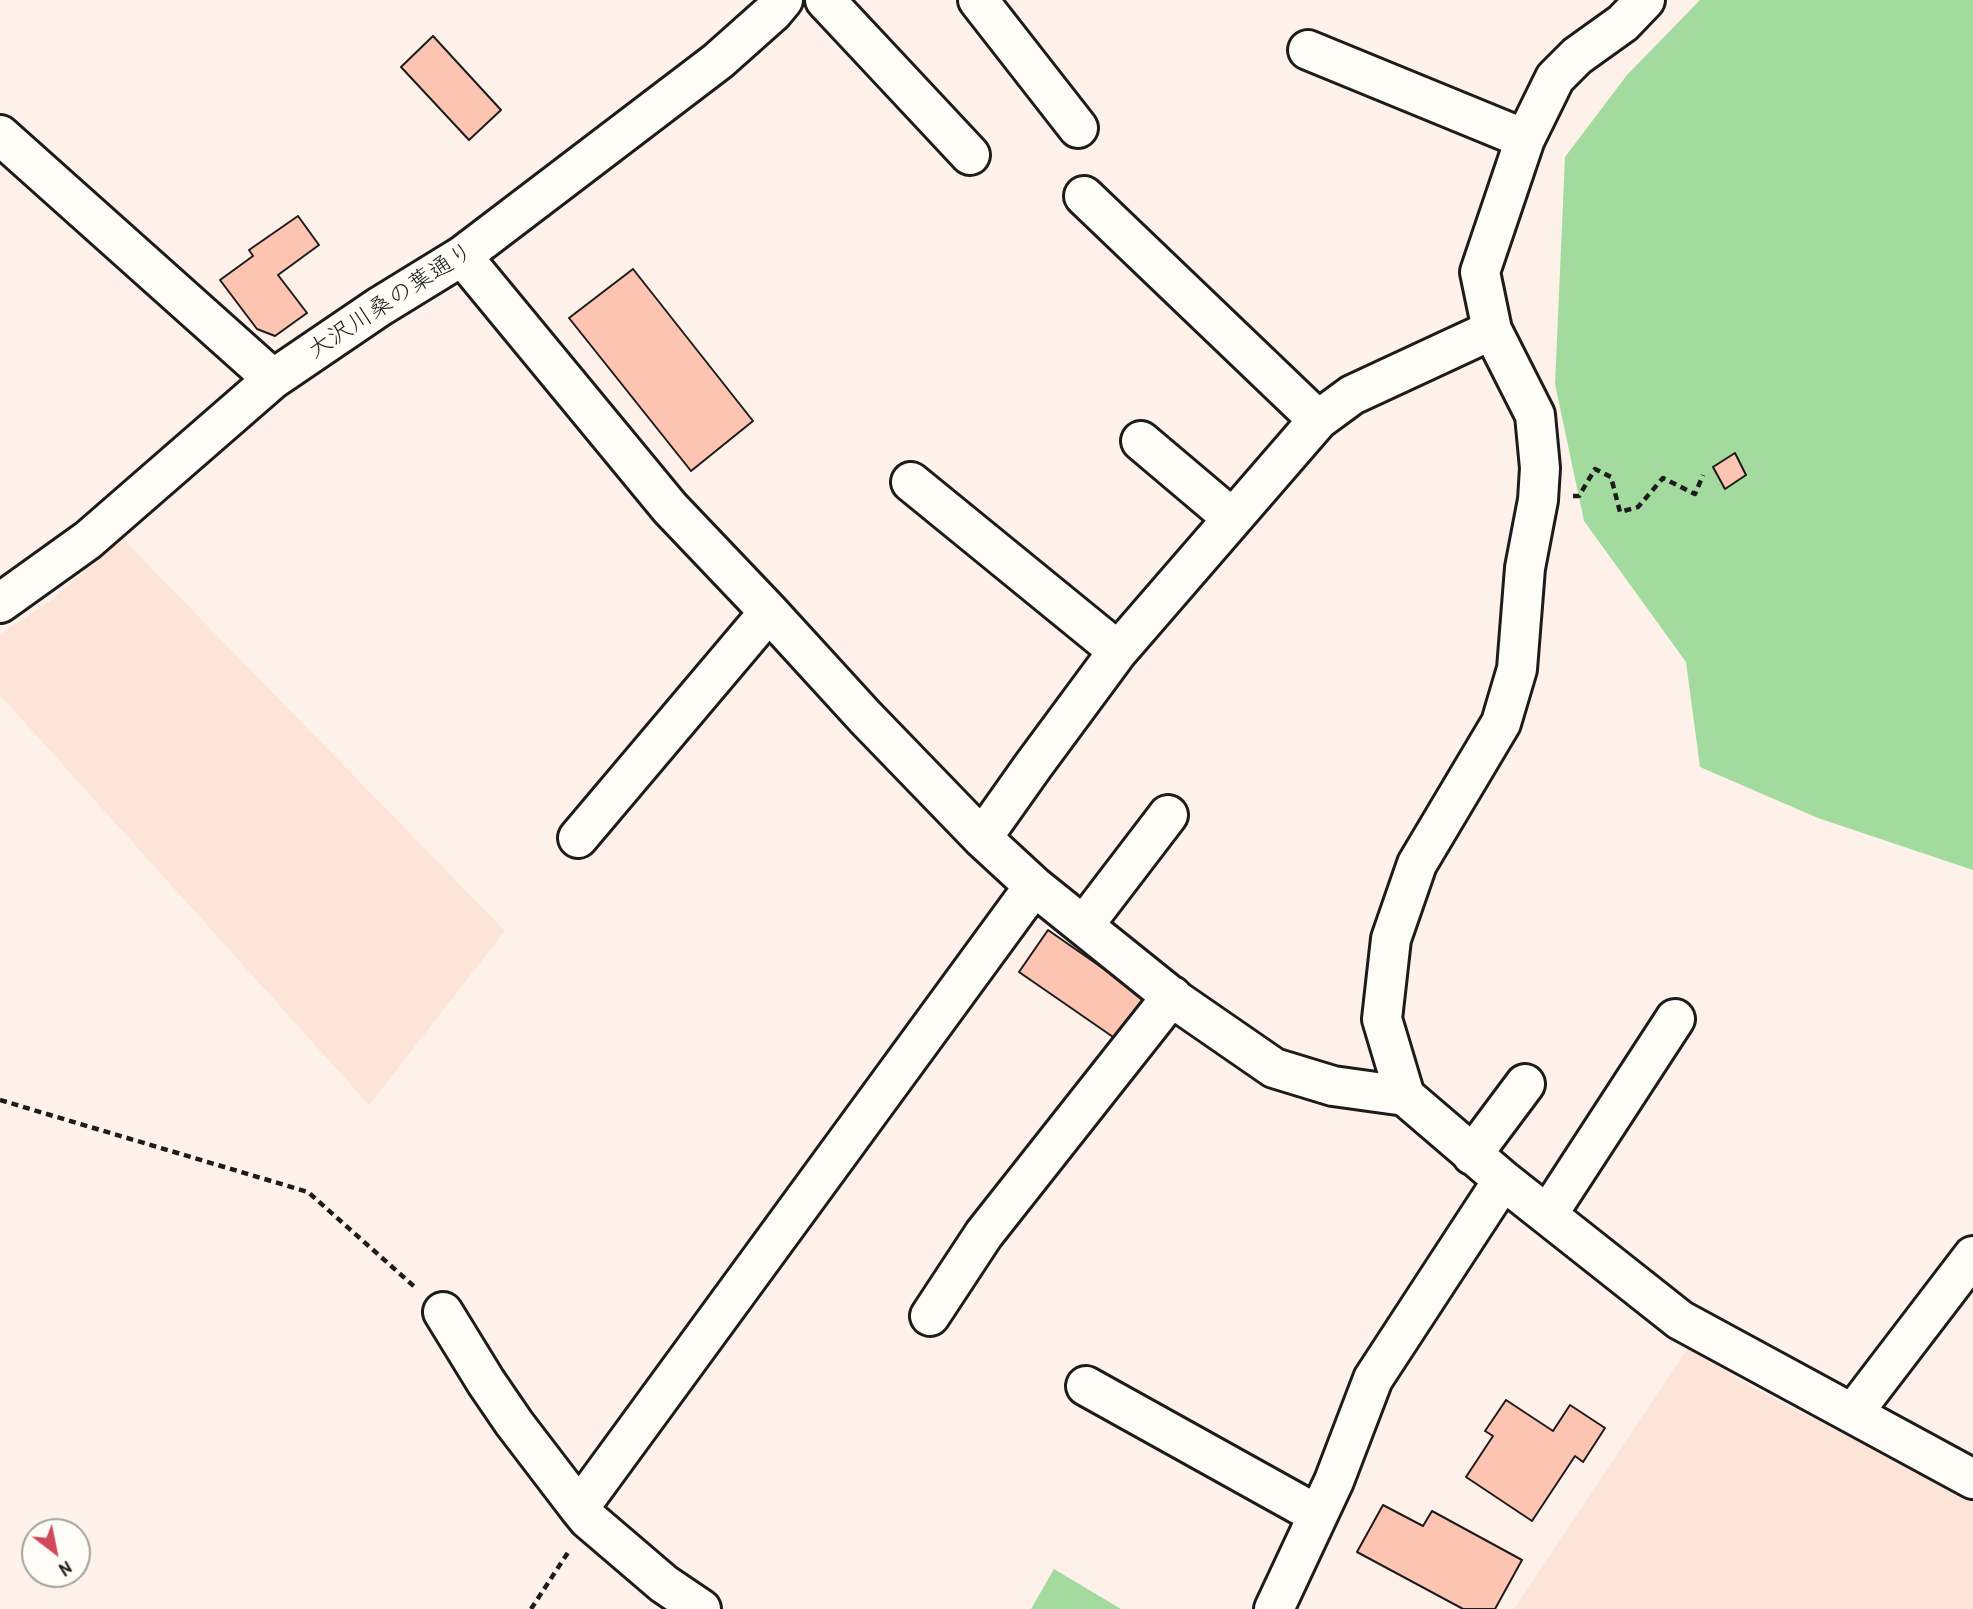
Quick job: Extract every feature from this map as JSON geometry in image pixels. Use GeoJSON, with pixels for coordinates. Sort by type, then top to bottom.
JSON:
{"type":"FeatureCollection","features":[{"type":"Feature","properties":{"kind":"street","name":"大沢川桑の葉通り"},"geometry":{"type":"LineString","coordinates":[[0,603],[88,540],[273,379],[379,307],[463,256],[718,61],[783,0]]}},
{"type":"Feature","properties":{"kind":"street"},"geometry":{"type":"LineString","coordinates":[[825,0],[970,155]]}},
{"type":"Feature","properties":{"kind":"street"},"geometry":{"type":"LineString","coordinates":[[978,0],[1078,128]]}},
{"type":"Feature","properties":{"kind":"street"},"geometry":{"type":"LineString","coordinates":[[1645,0],[1623,23],[1577,56],[1555,78],[1525,139],[1480,272],[1492,330],[1535,415],[1540,468],[1538,500],[1525,568],[1517,669],[1501,723],[1417,864],[1391,939],[1382,1019],[1405,1096],[1472,1155],[1680,1320],[1973,1479]]}},
{"type":"Feature","properties":{"kind":"street"},"geometry":{"type":"LineString","coordinates":[[1308,50],[1525,139]]}},
{"type":"Feature","properties":{"kind":"street"},"geometry":{"type":"LineString","coordinates":[[0,135],[273,379]]}},
{"type":"Feature","properties":{"kind":"street"},"geometry":{"type":"LineString","coordinates":[[1084,196],[1318,419]]}},
{"type":"Feature","properties":{"kind":"street"},"geometry":{"type":"LineString","coordinates":[[463,256],[670,508],[865,717],[982,838],[1034,886],[1172,996],[1274,1069],[1333,1086],[1405,1096]]}},
{"type":"Feature","properties":{"kind":"street"},"geometry":{"type":"LineString","coordinates":[[982,838],[1118,651],[1318,419],[1352,395],[1492,330]]}},
{"type":"Feature","properties":{"kind":"street"},"geometry":{"type":"LineString","coordinates":[[1141,441],[1232,518]]}},
{"type":"Feature","properties":{"kind":"street"},"geometry":{"type":"LineString","coordinates":[[911,482],[1118,651]]}},
{"type":"Feature","properties":{"kind":"street"},"geometry":{"type":"LineString","coordinates":[[579,838],[769,612]]}},
{"type":"Feature","properties":{"kind":"street"},"geometry":{"type":"LineString","coordinates":[[1084,925],[1168,815]]}},
{"type":"Feature","properties":{"kind":"street"},"geometry":{"type":"LineString","coordinates":[[584,1513],[1034,886]]}},
{"type":"Feature","properties":{"kind":"street"},"geometry":{"type":"LineString","coordinates":[[930,1316],[984,1234],[1172,996]]}},
{"type":"Feature","properties":{"kind":"street"},"geometry":{"type":"LineString","coordinates":[[1548,1214],[1675,1018]]}},
{"type":"Feature","properties":{"kind":"street"},"geometry":{"type":"LineString","coordinates":[[1472,1155],[1525,1084]]}},
{"type":"Feature","properties":{"kind":"street"},"geometry":{"type":"LineString","coordinates":[[1274,1609],[1334,1481],[1373,1379],[1503,1180]]}},
{"type":"Feature","properties":{"kind":"street"},"geometry":{"type":"LineString","coordinates":[[1853,1413],[1973,1256]]}},
{"type":"Feature","properties":{"kind":"street"},"geometry":{"type":"LineString","coordinates":[[443,1312],[485,1382],[584,1513],[664,1584],[701,1609]]}},
{"type":"Feature","properties":{"kind":"street"},"geometry":{"type":"LineString","coordinates":[[1086,1386],[1318,1516]]}},
{"type":"Feature","properties":{"kind":"path"},"geometry":{"type":"LineString","coordinates":[[1538,500],[1578,496],[1595,469],[1611,477],[1620,512],[1639,507],[1662,478],[1695,495],[1703,475]]}},
{"type":"Feature","properties":{"kind":"path"},"geometry":{"type":"LineString","coordinates":[[0,1100],[308,1192],[443,1312]]}},
{"type":"Feature","properties":{"kind":"path"},"geometry":{"type":"LineString","coordinates":[[531,1609],[584,1513]]}},
{"type":"Feature","properties":{"kind":"shaded area"},"geometry":{"type":"Polygon","coordinates":[[[123,539],[505,931],[369,1105],[0,695],[0,634],[49,602],[123,539]]]}},
{"type":"Feature","properties":{"kind":"shaded area"},"geometry":{"type":"Polygon","coordinates":[[[1688,1348],[1759,1391],[1973,1500],[1973,1609],[1514,1609],[1688,1348]]]}},
{"type":"Feature","properties":{"kind":"green space"},"geometry":{"type":"Polygon","coordinates":[[[1700,0],[1973,0],[1973,870],[1818,818],[1700,767],[1686,662],[1584,521],[1555,384],[1565,157],[1627,75],[1700,0]]]}},
{"type":"Feature","properties":{"kind":"green space"},"geometry":{"type":"Polygon","coordinates":[[[1054,1569],[1121,1609],[1031,1609],[1054,1569]]]}},
{"type":"Feature","properties":{"kind":"building"},"geometry":{"type":"Polygon","coordinates":[[[433,36],[501,110],[469,140],[401,67],[433,36]]]}},
{"type":"Feature","properties":{"kind":"building"},"geometry":{"type":"Polygon","coordinates":[[[298,216],[319,245],[278,275],[307,313],[275,336],[257,329],[220,280],[253,256],[249,250],[298,216]]]}},
{"type":"Feature","properties":{"kind":"building"},"geometry":{"type":"Polygon","coordinates":[[[633,269],[753,421],[691,471],[569,318],[633,269]]]}},
{"type":"Feature","properties":{"kind":"building"},"geometry":{"type":"Polygon","coordinates":[[[1735,453],[1746,475],[1725,489],[1713,467],[1735,453]]]}},
{"type":"Feature","properties":{"kind":"building"},"geometry":{"type":"Polygon","coordinates":[[[1048,930],[1144,997],[1116,1039],[1019,972],[1048,930]]]}},
{"type":"Feature","properties":{"kind":"building"},"geometry":{"type":"Polygon","coordinates":[[[1506,1400],[1553,1431],[1570,1405],[1605,1428],[1583,1462],[1575,1456],[1532,1521],[1466,1477],[1493,1436],[1485,1431],[1506,1400]]]}},
{"type":"Feature","properties":{"kind":"building"},"geometry":{"type":"Polygon","coordinates":[[[1383,1505],[1423,1526],[1432,1511],[1522,1560],[1495,1609],[1463,1609],[1357,1552],[1383,1505]]]}}]}
